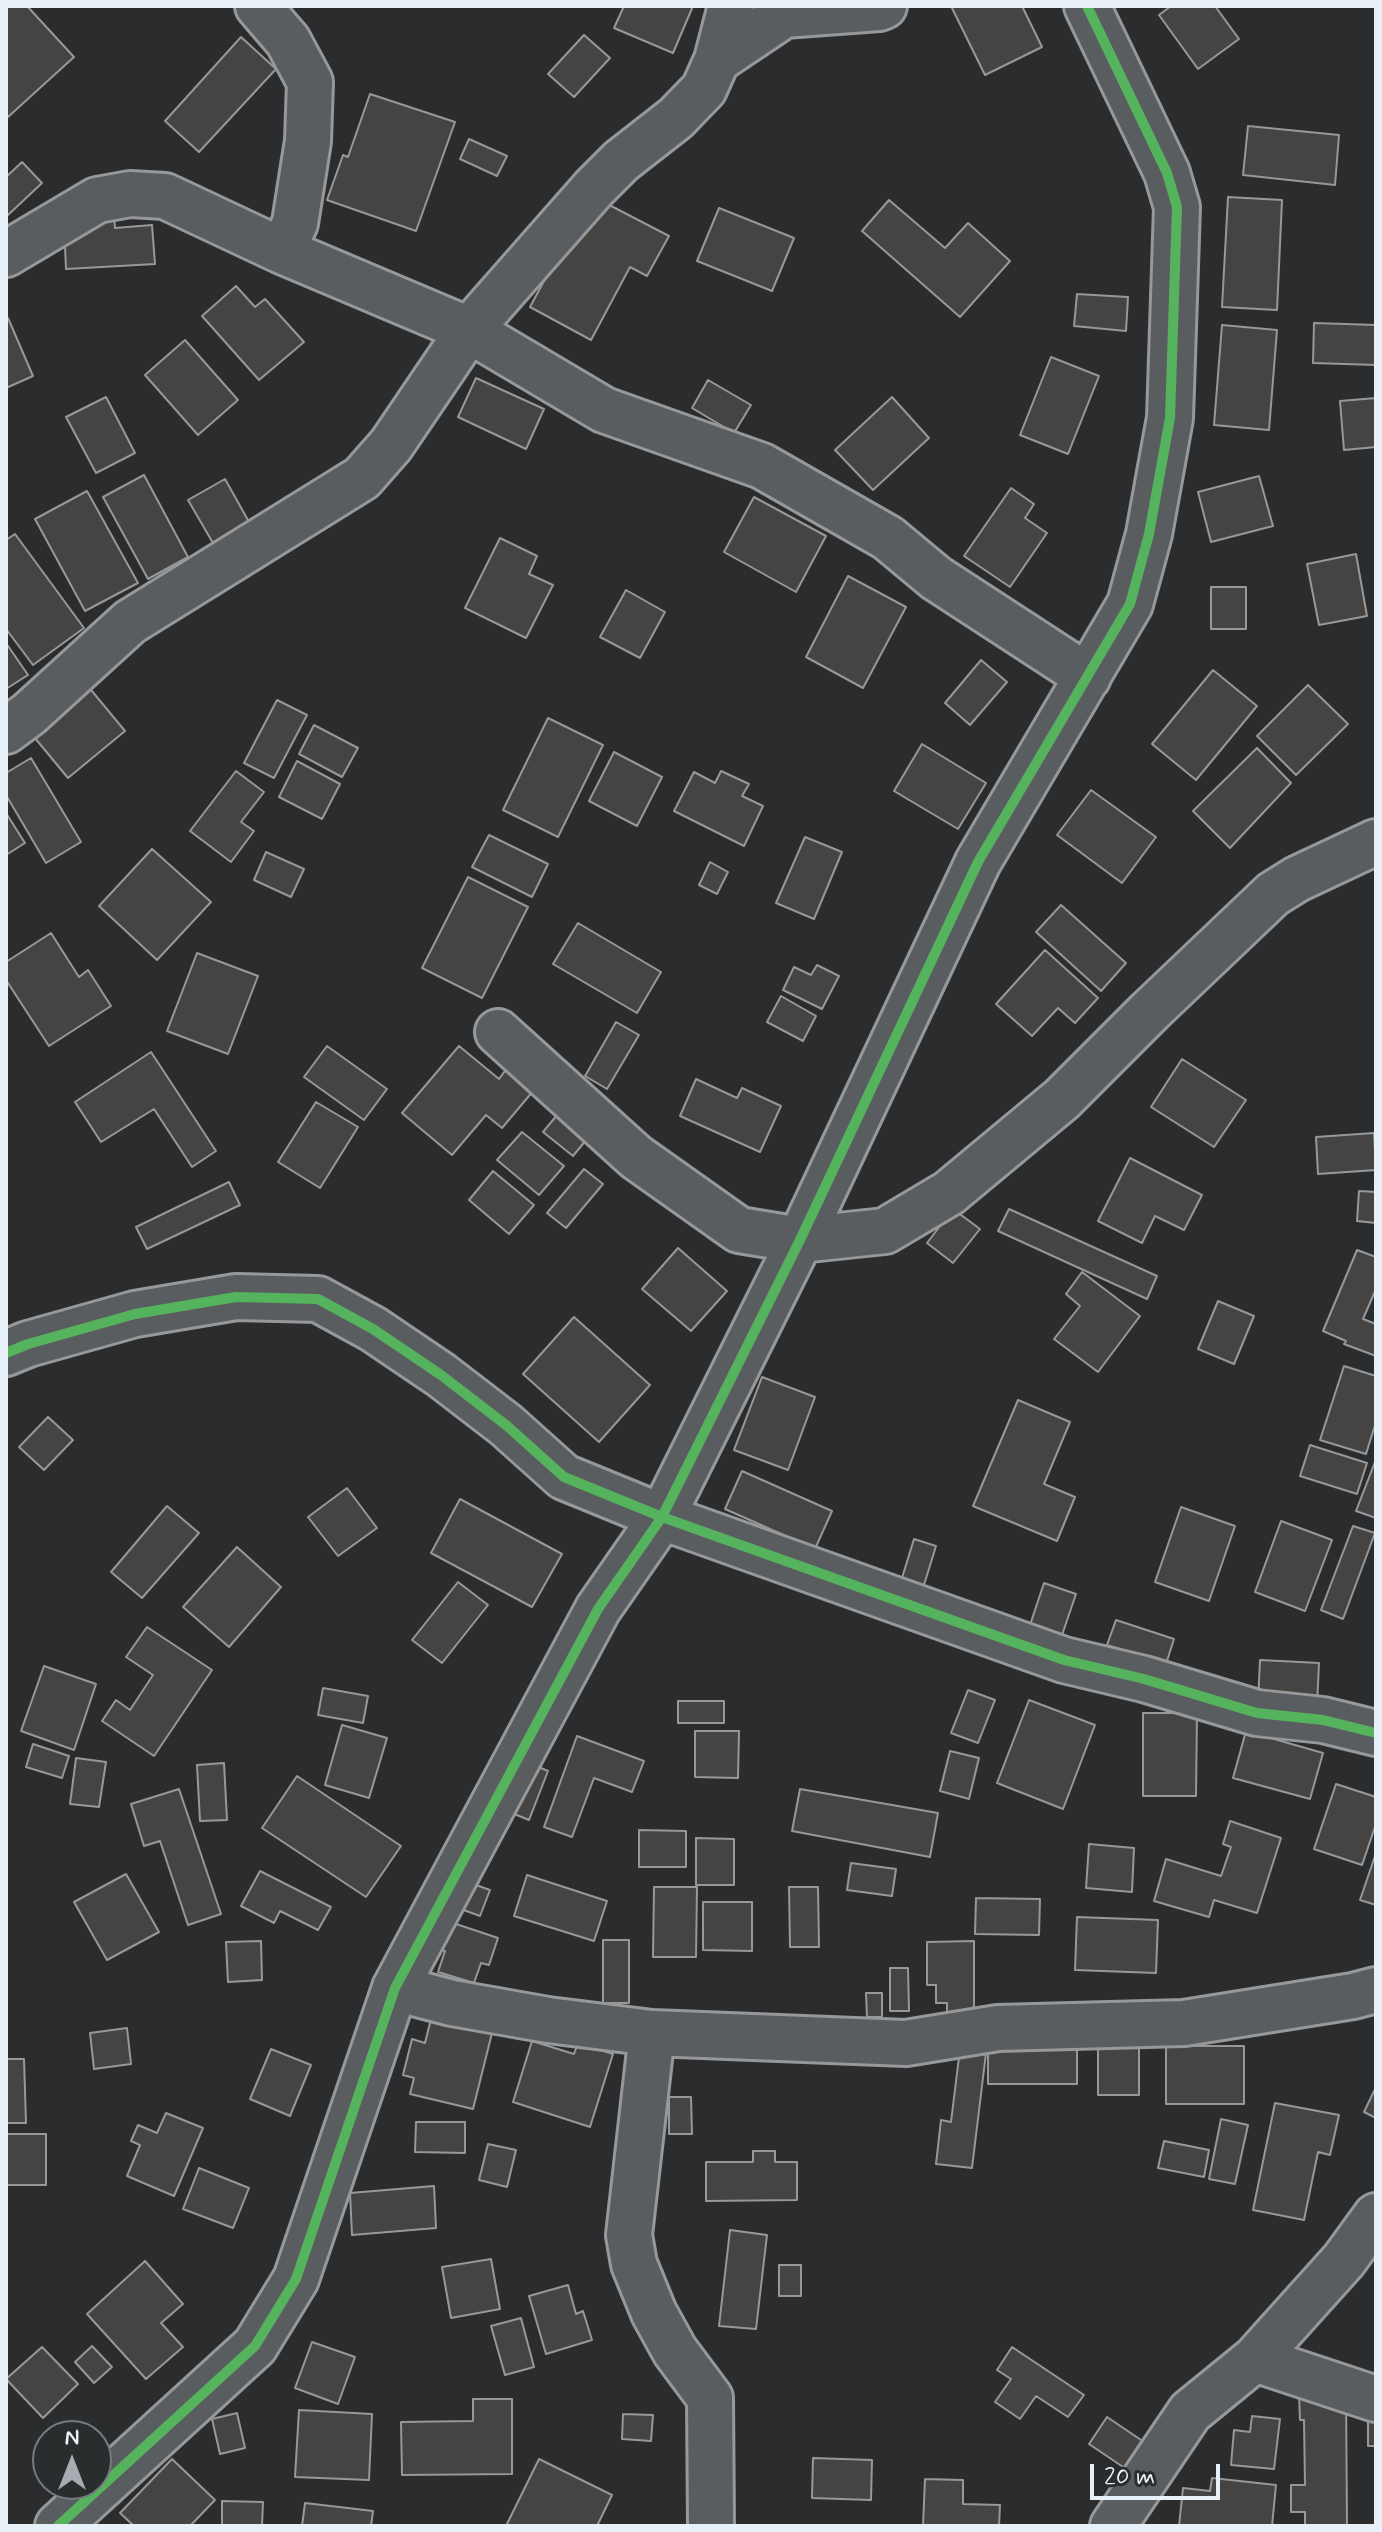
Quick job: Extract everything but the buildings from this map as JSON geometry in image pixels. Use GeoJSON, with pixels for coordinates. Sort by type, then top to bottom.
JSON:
{"type":"FeatureCollection","features":[{"type":"Feature","properties":{"kind":"street"},"geometry":{"type":"LineString","coordinates":[[258,6],[288,41],[310,82],[308,141],[295,223],[282,251]]}},
{"type":"Feature","properties":{"kind":"street"},"geometry":{"type":"LineString","coordinates":[[6,731],[29,714],[130,622],[362,478],[391,445],[469,330],[594,188],[621,161],[676,118],[704,89],[717,60],[731,6]]}},
{"type":"Feature","properties":{"kind":"street"},"geometry":{"type":"LineString","coordinates":[[717,60],[784,15],[884,6]]}},
{"type":"Feature","properties":{"kind":"street"},"geometry":{"type":"LineString","coordinates":[[58,2526],[255,2346],[296,2279],[395,1988],[598,1609],[662,1517],[800,1240],[978,862],[1130,604],[1149,534],[1170,418],[1177,207],[1167,173],[1087,6]]}},
{"type":"Feature","properties":{"kind":"street"},"geometry":{"type":"LineString","coordinates":[[6,254],[97,200],[130,194],[165,196],[282,251],[469,330],[604,410],[762,466],[888,538],[936,578],[1088,677]]}},
{"type":"Feature","properties":{"kind":"street"},"geometry":{"type":"LineString","coordinates":[[498,1032],[636,1157],[739,1230],[800,1240],[885,1231],[949,1193],[1062,1099],[1273,894],[1297,879],[1376,842]]}},
{"type":"Feature","properties":{"kind":"street"},"geometry":{"type":"LineString","coordinates":[[6,1353],[135,1314],[236,1297],[318,1299],[373,1329],[441,1375],[506,1425],[564,1477],[662,1517],[1064,1660],[1144,1679],[1257,1713],[1323,1720],[1376,1733]]}},
{"type":"Feature","properties":{"kind":"street"},"geometry":{"type":"LineString","coordinates":[[395,1988],[480,2008],[652,2033],[906,2043],[998,2028],[1184,2023],[1376,1990]]}},
{"type":"Feature","properties":{"kind":"street"},"geometry":{"type":"LineString","coordinates":[[652,2033],[629,2235],[634,2264],[654,2313],[675,2351],[710,2398],[711,2526]]}},
{"type":"Feature","properties":{"kind":"street"},"geometry":{"type":"LineString","coordinates":[[1113,2526],[1190,2412],[1255,2359],[1344,2260],[1376,2216]]}},
{"type":"Feature","properties":{"kind":"street"},"geometry":{"type":"LineString","coordinates":[[1255,2359],[1376,2399]]}},
{"type":"Feature","properties":{"kind":"cycle path"},"geometry":{"type":"LineString","coordinates":[[58,2526],[255,2346],[296,2279],[395,1988],[598,1609],[662,1517],[800,1240],[978,862],[1130,604],[1149,534],[1170,418],[1177,207],[1167,173],[1087,6]]}},
{"type":"Feature","properties":{"kind":"cycle path"},"geometry":{"type":"LineString","coordinates":[[6,1353],[135,1314],[236,1297],[318,1299],[373,1329],[441,1375],[506,1425],[564,1477],[662,1517],[1064,1660],[1144,1679],[1257,1713],[1323,1720],[1376,1733]]}}]}
